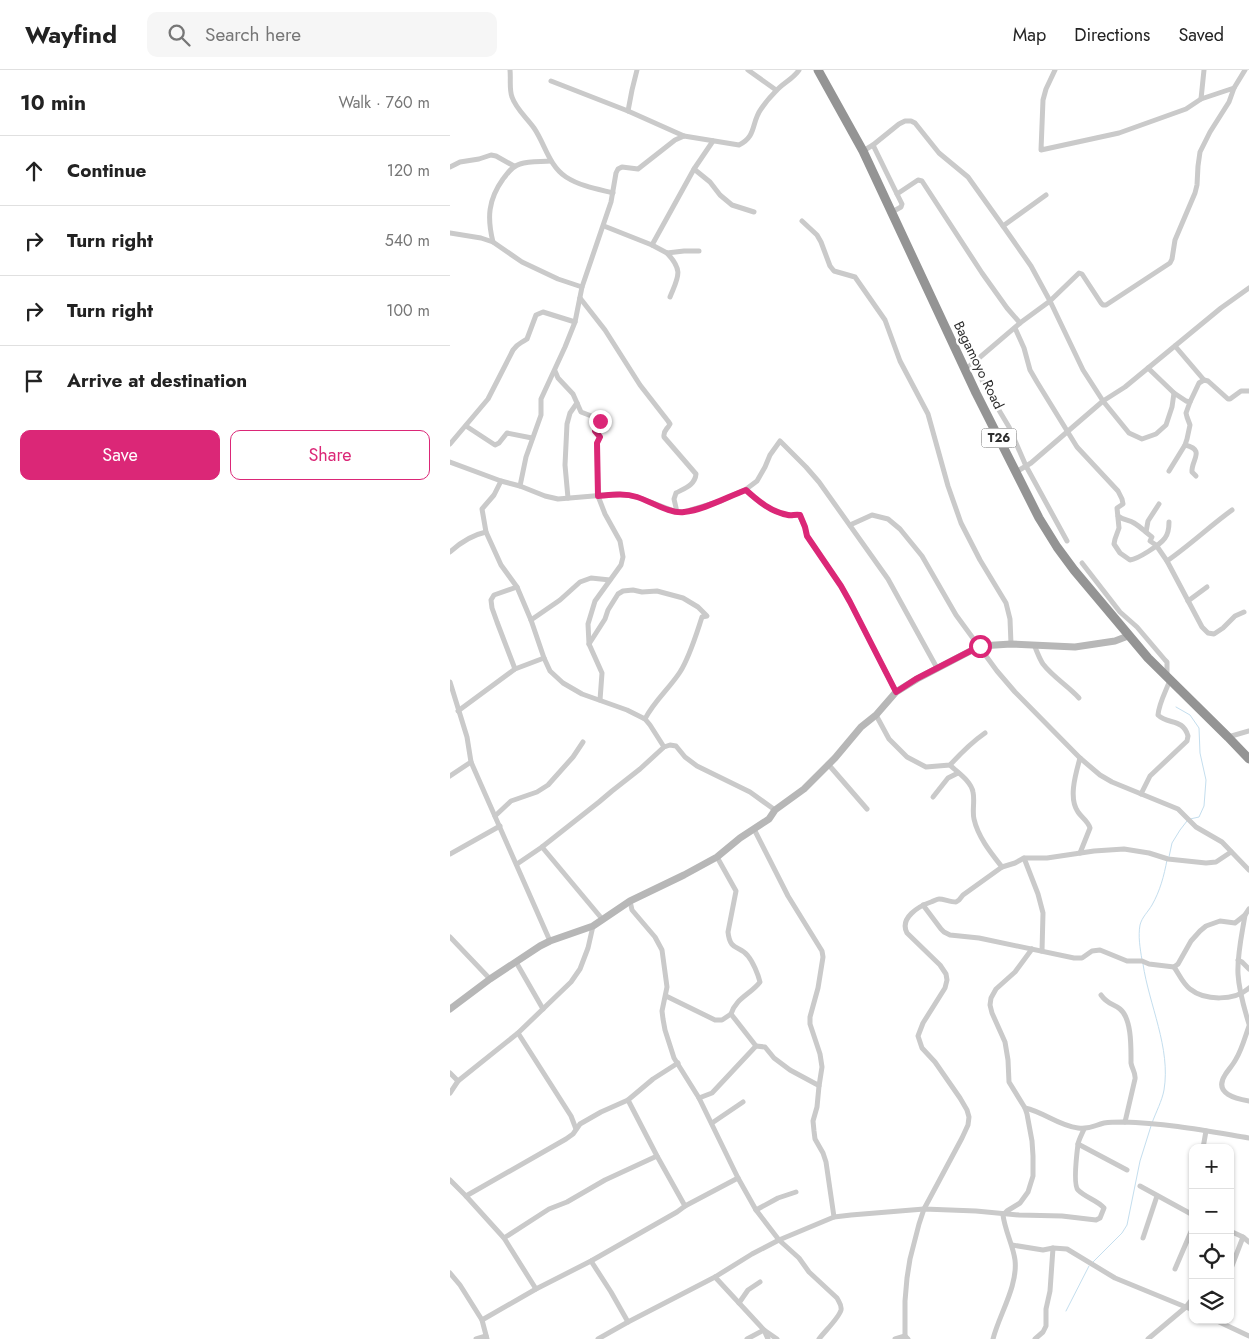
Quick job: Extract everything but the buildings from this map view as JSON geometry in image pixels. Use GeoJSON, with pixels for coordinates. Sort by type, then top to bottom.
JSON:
{"type":"FeatureCollection","features":[{"type":"Feature","properties":{"kind":"highway","name":"Bagamoyo Road"},"geometry":{"type":"LineString","coordinates":[[818,70],[863,151],[965,370],[1039,518],[1057,547],[1074,570],[1117,615],[1128,636],[1249,759]]}},
{"type":"Feature","properties":{"kind":"street"},"geometry":{"type":"LineString","coordinates":[[510,70],[511,95],[514,102],[535,129],[551,161],[565,177],[583,185],[613,194]]}},
{"type":"Feature","properties":{"kind":"street"},"geometry":{"type":"LineString","coordinates":[[628,111],[637,71],[629,70]]}},
{"type":"Feature","properties":{"kind":"street"},"geometry":{"type":"LineString","coordinates":[[748,70],[776,90]]}},
{"type":"Feature","properties":{"kind":"street"},"geometry":{"type":"LineString","coordinates":[[551,81],[628,111],[684,136],[739,145],[751,135],[757,114],[776,90],[791,79],[799,70]]}},
{"type":"Feature","properties":{"kind":"street"},"geometry":{"type":"LineString","coordinates":[[1055,70],[1043,100],[1040,150],[1119,133],[1186,109],[1201,99],[1234,88]]}},
{"type":"Feature","properties":{"kind":"street"},"geometry":{"type":"LineString","coordinates":[[1201,99],[1204,70]]}},
{"type":"Feature","properties":{"kind":"street"},"geometry":{"type":"LineString","coordinates":[[965,370],[1020,323],[1050,301],[1080,273],[1101,303],[1106,305],[1170,263],[1175,240],[1198,185],[1200,152],[1245,70]]}},
{"type":"Feature","properties":{"kind":"street"},"geometry":{"type":"LineString","coordinates":[[863,151],[900,124],[905,121],[911,121],[915,123],[939,153],[968,177],[1031,266],[1083,370],[1104,402],[1129,433],[1142,440],[1156,434],[1166,425],[1174,393]]}},
{"type":"Feature","properties":{"kind":"street"},"geometry":{"type":"LineString","coordinates":[[520,486],[526,457],[541,414],[541,399],[565,347],[574,322],[582,287],[604,226],[618,168],[638,169],[674,140],[684,136]]}},
{"type":"Feature","properties":{"kind":"street"},"geometry":{"type":"LineString","coordinates":[[652,246],[694,169],[713,141]]}},
{"type":"Feature","properties":{"kind":"street"},"geometry":{"type":"LineString","coordinates":[[873,145],[902,204],[901,207],[892,212]]}},
{"type":"Feature","properties":{"kind":"street"},"geometry":{"type":"LineString","coordinates":[[450,167],[460,162],[491,155],[514,166]]}},
{"type":"Feature","properties":{"kind":"street"},"geometry":{"type":"LineString","coordinates":[[493,242],[489,221],[492,199],[497,188],[514,166],[521,163],[551,161]]}},
{"type":"Feature","properties":{"kind":"street"},"geometry":{"type":"LineString","coordinates":[[694,169],[710,182],[720,195],[732,205],[754,212]]}},
{"type":"Feature","properties":{"kind":"street"},"geometry":{"type":"LineString","coordinates":[[898,194],[918,180],[922,181],[982,273],[1020,323]]}},
{"type":"Feature","properties":{"kind":"street"},"geometry":{"type":"LineString","coordinates":[[1003,226],[1046,195]]}},
{"type":"Feature","properties":{"kind":"street"},"geometry":{"type":"LineString","coordinates":[[802,221],[817,235],[834,271],[854,277],[885,320],[900,361],[928,414],[948,486],[961,524],[1006,603],[1010,619],[1011,644]]}},
{"type":"Feature","properties":{"kind":"street"},"geometry":{"type":"LineString","coordinates":[[604,226],[667,253],[674,260],[679,273],[670,297]]}},
{"type":"Feature","properties":{"kind":"street"},"geometry":{"type":"LineString","coordinates":[[450,232],[493,242],[522,262],[558,279],[582,287]]}},
{"type":"Feature","properties":{"kind":"street"},"geometry":{"type":"LineString","coordinates":[[667,253],[684,250],[699,251]]}},
{"type":"Feature","properties":{"kind":"street"},"geometry":{"type":"LineString","coordinates":[[1016,472],[1069,432],[1221,308],[1249,288]]}},
{"type":"Feature","properties":{"kind":"street"},"geometry":{"type":"LineString","coordinates":[[580,298],[605,330],[640,385],[670,424],[665,430],[664,437],[696,474],[696,480],[693,484],[676,493],[674,499],[677,512]]}},
{"type":"Feature","properties":{"kind":"street"},"geometry":{"type":"LineString","coordinates":[[450,444],[488,399],[513,350],[518,343],[524,342],[527,339],[536,315],[543,312],[574,322]]}},
{"type":"Feature","properties":{"kind":"street"},"geometry":{"type":"LineString","coordinates":[[1015,328],[1024,348],[1030,370],[1077,447],[1118,491],[1122,499],[1123,504],[1117,508],[1119,528],[1114,544],[1120,553],[1130,560],[1136,559],[1165,538],[1169,522]]}},
{"type":"Feature","properties":{"kind":"street"},"geometry":{"type":"LineString","coordinates":[[1175,346],[1204,380],[1208,381],[1228,399],[1241,391],[1249,390]]}},
{"type":"Feature","properties":{"kind":"street"},"geometry":{"type":"LineString","coordinates":[[975,362],[984,385],[1009,427],[1026,466],[1067,541]]}},
{"type":"Feature","properties":{"kind":"street"},"geometry":{"type":"LineString","coordinates":[[1148,368],[1174,393],[1190,402]]}},
{"type":"Feature","properties":{"kind":"street"},"geometry":{"type":"LineString","coordinates":[[554,371],[558,378],[574,394],[581,412],[598,418],[600,421],[595,431],[600,437],[597,443],[598,496],[605,514],[620,540],[623,557],[621,565],[595,601],[588,624],[589,644],[602,673],[600,700]]}},
{"type":"Feature","properties":{"kind":"street"},"geometry":{"type":"LineString","coordinates":[[1169,471],[1185,445],[1190,425],[1186,413],[1199,383],[1204,380]]}},
{"type":"Feature","properties":{"kind":"street"},"geometry":{"type":"LineString","coordinates":[[568,498],[565,465],[567,424],[570,413],[577,403]]}},
{"type":"Feature","properties":{"kind":"street"},"geometry":{"type":"LineString","coordinates":[[466,426],[495,445],[507,433],[532,438]]}},
{"type":"Feature","properties":{"kind":"street"},"geometry":{"type":"LineString","coordinates":[[450,462],[545,496],[562,499],[617,494],[632,496],[677,512],[684,512],[721,501],[746,490],[757,481],[780,441],[819,482],[888,579],[937,668]]}},
{"type":"Feature","properties":{"kind":"street"},"geometry":{"type":"LineString","coordinates":[[1185,445],[1193,448],[1197,456],[1191,466],[1192,472],[1196,476]]}},
{"type":"Feature","properties":{"kind":"street"},"geometry":{"type":"LineString","coordinates":[[501,481],[494,495],[482,509],[486,532],[500,565],[517,587],[550,672],[563,683],[582,694],[645,719],[664,747]]}},
{"type":"Feature","properties":{"kind":"street"},"geometry":{"type":"LineString","coordinates":[[746,490],[764,505],[788,515],[800,515],[807,536],[841,586],[896,692]]}},
{"type":"Feature","properties":{"kind":"street"},"geometry":{"type":"LineString","coordinates":[[1146,532],[1148,521],[1159,504]]}},
{"type":"Feature","properties":{"kind":"street"},"geometry":{"type":"LineString","coordinates":[[1167,561],[1232,510]]}},
{"type":"Feature","properties":{"kind":"street"},"geometry":{"type":"LineString","coordinates":[[850,525],[872,515],[888,519],[900,529],[922,556],[956,615],[997,671],[1080,758],[1106,778],[1178,809],[1196,827],[1217,838],[1249,870]]}},
{"type":"Feature","properties":{"kind":"street"},"geometry":{"type":"LineString","coordinates":[[1118,516],[1138,525],[1152,537],[1150,541],[1156,545],[1167,561],[1202,627],[1208,633],[1214,634],[1235,616],[1244,612]]}},
{"type":"Feature","properties":{"kind":"street"},"geometry":{"type":"LineString","coordinates":[[450,552],[463,541],[474,535],[486,532]]}},
{"type":"Feature","properties":{"kind":"street"},"geometry":{"type":"LineString","coordinates":[[1082,563],[1117,615],[1133,623],[1166,660],[1168,678],[1158,715],[1162,719],[1175,722],[1188,733],[1187,741],[1150,776],[1141,794]]}},
{"type":"Feature","properties":{"kind":"street"},"geometry":{"type":"LineString","coordinates":[[531,620],[560,600],[580,582],[591,578],[610,580]]}},
{"type":"Feature","properties":{"kind":"street"},"geometry":{"type":"LineString","coordinates":[[515,669],[492,608],[491,600],[494,595],[517,587]]}},
{"type":"Feature","properties":{"kind":"street"},"geometry":{"type":"LineString","coordinates":[[1188,601],[1207,587]]}},
{"type":"Feature","properties":{"kind":"street"},"geometry":{"type":"LineString","coordinates":[[589,644],[618,594],[624,591],[657,591],[683,598],[698,607],[707,616],[702,617],[685,664],[676,678],[652,706],[645,719]]}},
{"type":"Feature","properties":{"kind":"street"},"geometry":{"type":"LineString","coordinates":[[450,1009],[490,979],[540,946],[593,926],[630,901],[717,857],[740,838],[769,819],[774,810],[804,789],[896,692],[916,679],[980,646],[1011,644],[1074,647],[1115,641],[1128,636]]}},
{"type":"Feature","properties":{"kind":"street"},"geometry":{"type":"LineString","coordinates":[[1034,645],[1044,664],[1054,675],[1070,687],[1079,698]]}},
{"type":"Feature","properties":{"kind":"street"},"geometry":{"type":"LineString","coordinates":[[458,711],[515,669],[544,658]]}},
{"type":"Feature","properties":{"kind":"street"},"geometry":{"type":"LineString","coordinates":[[450,682],[467,737],[471,762],[550,941]]}},
{"type":"Feature","properties":{"kind":"street"},"geometry":{"type":"LineString","coordinates":[[876,715],[889,739],[907,757],[926,767],[950,765],[968,746],[985,733]]}},
{"type":"Feature","properties":{"kind":"street"},"geometry":{"type":"LineString","coordinates":[[1228,737],[1249,731]]}},
{"type":"Feature","properties":{"kind":"street"},"geometry":{"type":"LineString","coordinates":[[495,816],[512,802],[548,786],[573,757],[583,742]]}},
{"type":"Feature","properties":{"kind":"street"},"geometry":{"type":"LineString","coordinates":[[517,864],[542,847],[640,769],[664,747],[670,745],[676,746],[685,757],[697,766],[750,792],[774,810]]}},
{"type":"Feature","properties":{"kind":"street"},"geometry":{"type":"LineString","coordinates":[[1080,758],[1073,785],[1075,803],[1078,812],[1089,824],[1090,828],[1080,853]]}},
{"type":"Feature","properties":{"kind":"street"},"geometry":{"type":"LineString","coordinates":[[450,776],[471,762]]}},
{"type":"Feature","properties":{"kind":"street"},"geometry":{"type":"LineString","coordinates":[[828,764],[867,809]]}},
{"type":"Feature","properties":{"kind":"street"},"geometry":{"type":"LineString","coordinates":[[950,765],[971,787],[973,792],[974,819],[978,830],[1002,867]]}},
{"type":"Feature","properties":{"kind":"street"},"geometry":{"type":"LineString","coordinates":[[933,797],[948,778],[958,773]]}},
{"type":"Feature","properties":{"kind":"street"},"geometry":{"type":"LineString","coordinates":[[450,854],[500,826]]}},
{"type":"Feature","properties":{"kind":"street"},"geometry":{"type":"LineString","coordinates":[[754,829],[788,896],[822,951],[823,957],[818,988],[810,1017],[810,1024],[820,1054],[822,1067],[817,1107],[813,1121],[815,1139],[826,1162],[834,1217]]}},
{"type":"Feature","properties":{"kind":"street"},"geometry":{"type":"LineString","coordinates":[[542,847],[602,920]]}},
{"type":"Feature","properties":{"kind":"street"},"geometry":{"type":"LineString","coordinates":[[895,1339],[906,1338],[905,1300],[907,1278],[919,1224],[924,1210],[962,1138],[968,1125],[969,1117],[960,1098],[935,1062],[922,1048],[918,1036],[947,980],[946,974],[940,965],[907,933],[904,928],[905,922],[918,907],[940,899],[956,902],[1002,867],[1015,864],[1024,858],[1047,858],[1124,849],[1168,859],[1206,863],[1216,862],[1231,852]]}},
{"type":"Feature","properties":{"kind":"street"},"geometry":{"type":"LineString","coordinates":[[666,996],[719,1021],[731,1014],[736,1004],[760,982],[748,956],[733,946],[728,938],[736,890],[717,857]]}},
{"type":"Feature","properties":{"kind":"street"},"geometry":{"type":"LineString","coordinates":[[1024,858],[1043,913],[1042,951]]}},
{"type":"Feature","properties":{"kind":"street"},"geometry":{"type":"LineString","coordinates":[[630,901],[632,910],[655,937],[662,950],[667,987],[662,1011],[671,1051],[699,1098],[738,1178],[756,1210],[779,1240],[837,1298],[840,1304],[841,1310],[837,1317],[819,1339]]}},
{"type":"Feature","properties":{"kind":"street"},"geometry":{"type":"LineString","coordinates":[[923,905],[941,929],[950,935],[979,938],[1074,958],[1082,958],[1092,951],[1100,950],[1127,961],[1142,961],[1149,964],[1174,967],[1178,964],[1191,941],[1206,926],[1220,921],[1235,923],[1249,910]]}},
{"type":"Feature","properties":{"kind":"street"},"geometry":{"type":"LineString","coordinates":[[1245,915],[1238,960],[1238,974],[1249,1025],[1240,1053],[1224,1076],[1222,1085],[1231,1098],[1249,1101]]}},
{"type":"Feature","properties":{"kind":"street"},"geometry":{"type":"LineString","coordinates":[[450,1093],[458,1082],[518,1033],[571,982],[580,969],[588,948],[593,926]]}},
{"type":"Feature","properties":{"kind":"street"},"geometry":{"type":"LineString","coordinates":[[450,936],[490,979]]}},
{"type":"Feature","properties":{"kind":"street"},"geometry":{"type":"LineString","coordinates":[[1003,1214],[1025,1198],[1031,1184],[1033,1164],[1032,1140],[1025,1108],[1009,1082],[1005,1042],[990,1005],[993,993],[1015,972],[1032,949]]}},
{"type":"Feature","properties":{"kind":"street"},"geometry":{"type":"LineString","coordinates":[[1238,960],[1249,969]]}},
{"type":"Feature","properties":{"kind":"street"},"geometry":{"type":"LineString","coordinates":[[516,962],[543,1009]]}},
{"type":"Feature","properties":{"kind":"street"},"geometry":{"type":"LineString","coordinates":[[1174,967],[1188,988],[1211,998],[1242,994],[1249,988]]}},
{"type":"Feature","properties":{"kind":"street"},"geometry":{"type":"LineString","coordinates":[[1101,995],[1108,1003],[1122,1010],[1131,1034],[1132,1067],[1136,1076],[1125,1122]]}},
{"type":"Feature","properties":{"kind":"street"},"geometry":{"type":"LineString","coordinates":[[731,1014],[756,1046]]}},
{"type":"Feature","properties":{"kind":"street"},"geometry":{"type":"LineString","coordinates":[[518,1033],[571,1116],[576,1129]]}},
{"type":"Feature","properties":{"kind":"street"},"geometry":{"type":"LineString","coordinates":[[699,1098],[712,1093],[759,1045],[765,1047],[774,1058],[790,1070],[819,1086]]}},
{"type":"Feature","properties":{"kind":"street"},"geometry":{"type":"LineString","coordinates":[[466,1196],[566,1139],[573,1134],[580,1124],[628,1100],[653,1079],[678,1063]]}},
{"type":"Feature","properties":{"kind":"street"},"geometry":{"type":"LineString","coordinates":[[450,1073],[458,1082]]}},
{"type":"Feature","properties":{"kind":"street"},"geometry":{"type":"LineString","coordinates":[[628,1100],[685,1206]]}},
{"type":"Feature","properties":{"kind":"street"},"geometry":{"type":"LineString","coordinates":[[712,1123],[743,1102]]}},
{"type":"Feature","properties":{"kind":"street"},"geometry":{"type":"LineString","coordinates":[[1025,1108],[1040,1113],[1063,1125],[1084,1129],[1105,1123],[1125,1122],[1174,1125],[1249,1138]]}},
{"type":"Feature","properties":{"kind":"street"},"geometry":{"type":"LineString","coordinates":[[598,1339],[715,1277],[779,1240],[834,1217],[924,1210],[1062,1216],[1096,1220],[1104,1212],[1104,1208],[1076,1189],[1078,1144],[1084,1129]]}},
{"type":"Feature","properties":{"kind":"street"},"geometry":{"type":"LineString","coordinates":[[1204,1144],[1206,1130]]}},
{"type":"Feature","properties":{"kind":"street"},"geometry":{"type":"LineString","coordinates":[[1078,1144],[1128,1170]]}},
{"type":"Feature","properties":{"kind":"street"},"geometry":{"type":"LineString","coordinates":[[504,1238],[549,1210],[568,1202],[605,1180],[657,1156]]}},
{"type":"Feature","properties":{"kind":"street"},"geometry":{"type":"LineString","coordinates":[[482,1320],[738,1178]]}},
{"type":"Feature","properties":{"kind":"street"},"geometry":{"type":"LineString","coordinates":[[450,1180],[504,1238],[536,1289]]}},
{"type":"Feature","properties":{"kind":"street"},"geometry":{"type":"LineString","coordinates":[[1140,1186],[1189,1213]]}},
{"type":"Feature","properties":{"kind":"street"},"geometry":{"type":"LineString","coordinates":[[756,1210],[778,1198],[796,1192]]}},
{"type":"Feature","properties":{"kind":"street"},"geometry":{"type":"LineString","coordinates":[[1143,1238],[1157,1196]]}},
{"type":"Feature","properties":{"kind":"street"},"geometry":{"type":"LineString","coordinates":[[993,1339],[1014,1275],[1015,1261],[1003,1214]]}},
{"type":"Feature","properties":{"kind":"street"},"geometry":{"type":"LineString","coordinates":[[1234,1233],[1249,1242]]}},
{"type":"Feature","properties":{"kind":"street"},"geometry":{"type":"LineString","coordinates":[[1174,1269],[1190,1234]]}},
{"type":"Feature","properties":{"kind":"street"},"geometry":{"type":"LineString","coordinates":[[1234,1261],[1243,1237]]}},
{"type":"Feature","properties":{"kind":"street"},"geometry":{"type":"LineString","coordinates":[[1012,1245],[1043,1250],[1053,1248],[1067,1249],[1115,1278],[1189,1308]]}},
{"type":"Feature","properties":{"kind":"street"},"geometry":{"type":"LineString","coordinates":[[1036,1339],[1046,1326],[1046,1309],[1050,1291],[1053,1248]]}},
{"type":"Feature","properties":{"kind":"street"},"geometry":{"type":"LineString","coordinates":[[591,1261],[628,1322]]}},
{"type":"Feature","properties":{"kind":"street"},"geometry":{"type":"LineString","coordinates":[[450,1273],[460,1285],[482,1320],[486,1337],[476,1339]]}},
{"type":"Feature","properties":{"kind":"street"},"geometry":{"type":"LineString","coordinates":[[715,1277],[764,1330],[777,1339]]}},
{"type":"Feature","properties":{"kind":"street"},"geometry":{"type":"LineString","coordinates":[[739,1304],[748,1290],[760,1282]]}},
{"type":"Feature","properties":{"kind":"street"},"geometry":{"type":"LineString","coordinates":[[1148,1339],[1189,1303]]}},
{"type":"Feature","properties":{"kind":"street"},"geometry":{"type":"LineString","coordinates":[[1224,1324],[1249,1336]]}},
{"type":"Feature","properties":{"kind":"street"},"geometry":{"type":"LineString","coordinates":[[747,1339],[764,1330]]}},
{"type":"Feature","properties":{"kind":"street"},"geometry":{"type":"LineString","coordinates":[[764,1330],[768,1339]]}},
{"type":"Feature","properties":{"kind":"waterway"},"geometry":{"type":"LineString","coordinates":[[1176,707],[1190,715],[1199,728],[1200,753],[1206,780],[1204,806],[1199,817],[1190,819]]}},
{"type":"Feature","properties":{"kind":"waterway"},"geometry":{"type":"LineString","coordinates":[[1169,857],[1172,843],[1187,821]]}},
{"type":"Feature","properties":{"kind":"waterway"},"geometry":{"type":"LineString","coordinates":[[1142,960],[1139,938],[1140,925],[1157,894],[1167,860]]}},
{"type":"Feature","properties":{"kind":"waterway"},"geometry":{"type":"LineString","coordinates":[[1143,964],[1165,1058],[1164,1090],[1152,1123]]}},
{"type":"Feature","properties":{"kind":"waterway"},"geometry":{"type":"LineString","coordinates":[[1092,1263],[1122,1233],[1127,1225],[1140,1161],[1151,1126]]}},
{"type":"Feature","properties":{"kind":"waterway"},"geometry":{"type":"LineString","coordinates":[[1066,1311],[1089,1266]]}},
{"type":"Feature","properties":{"kind":"route"},"geometry":{"type":"LineString","coordinates":[[600,421],[595,431],[600,437],[597,443],[598,496],[627,495],[677,512],[684,512],[721,501],[746,490],[764,505],[788,515],[800,515],[807,536],[841,586],[896,692],[916,679],[980,646]]}}]}
